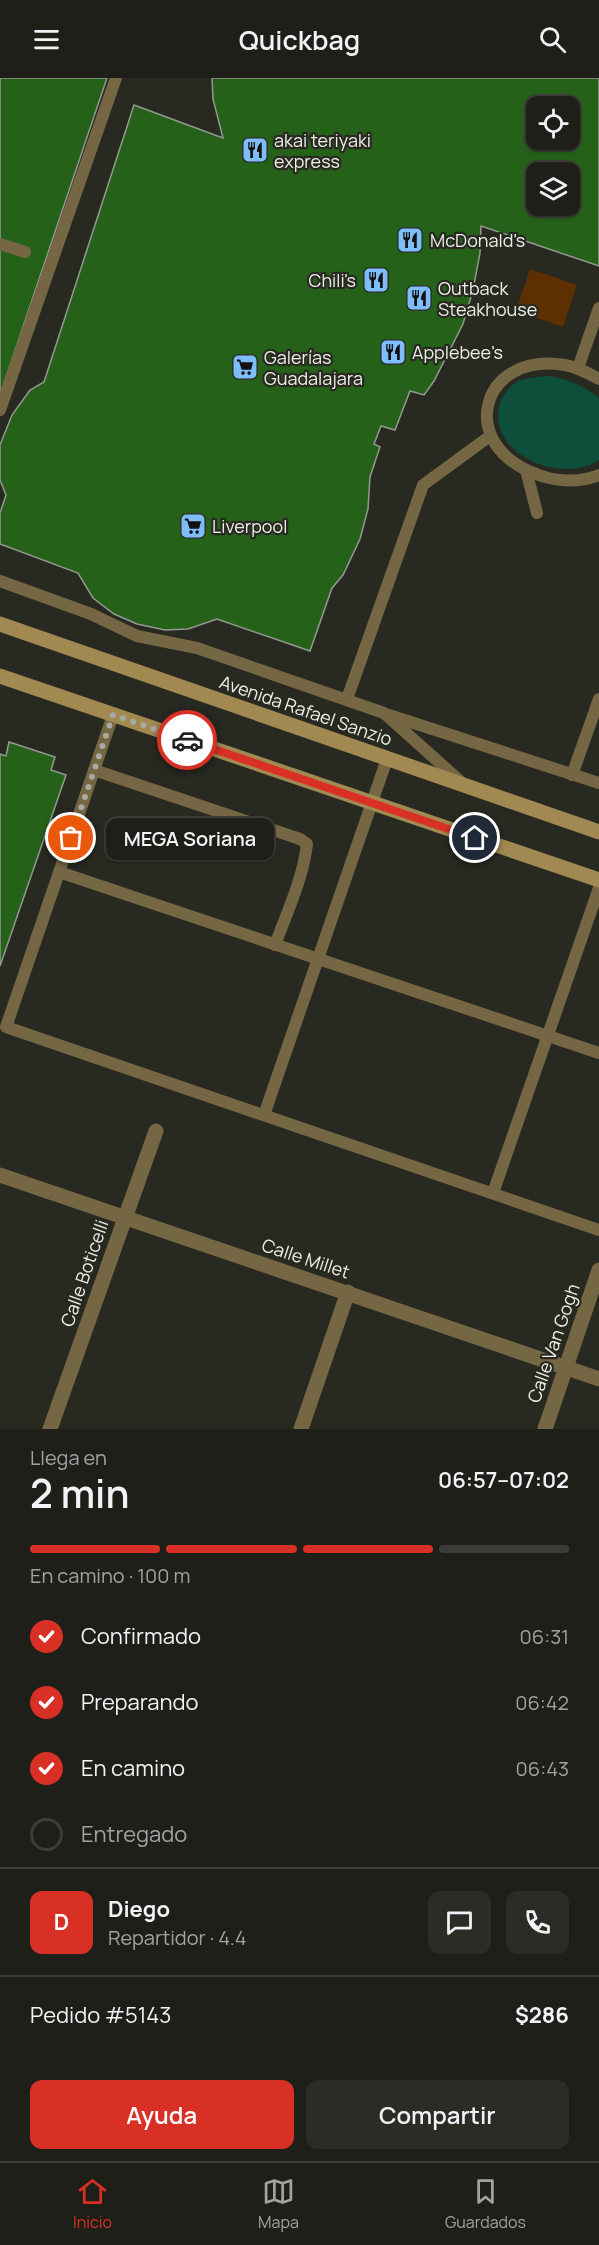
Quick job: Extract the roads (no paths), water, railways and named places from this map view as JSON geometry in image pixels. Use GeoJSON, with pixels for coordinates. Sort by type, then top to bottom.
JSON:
{"type":"FeatureCollection","features":[{"type":"Feature","properties":{"kind":"main road","name":"Avenida Rafael Sanzio"},"geometry":{"type":"LineString","coordinates":[[0,624],[599,832]]}},
{"type":"Feature","properties":{"kind":"main road"},"geometry":{"type":"LineString","coordinates":[[0,676],[599,880]]}},
{"type":"Feature","properties":{"kind":"street","name":"Calle Boticelli"},"geometry":{"type":"LineString","coordinates":[[50,1429],[156,1131]]}},
{"type":"Feature","properties":{"kind":"street","name":"Calle Millet"},"geometry":{"type":"LineString","coordinates":[[0,1175],[599,1379]]}},
{"type":"Feature","properties":{"kind":"street","name":"Calle Van Gogh"},"geometry":{"type":"LineString","coordinates":[[545,1429],[599,1270]]}},
{"type":"Feature","properties":{"kind":"street"},"geometry":{"type":"LineString","coordinates":[[301,1429],[348,1292]]}},
{"type":"Feature","properties":{"kind":"lane"},"geometry":{"type":"LineString","coordinates":[[0,410],[116,78]]}},
{"type":"Feature","properties":{"kind":"lane"},"geometry":{"type":"LineString","coordinates":[[0,244],[25,252]]}},
{"type":"Feature","properties":{"kind":"lane"},"geometry":{"type":"LineString","coordinates":[[578,368],[599,308]]}},
{"type":"Feature","properties":{"kind":"lane"},"geometry":{"type":"LineString","coordinates":[[599,379],[578,368],[565,365],[546,364],[526,367],[511,373],[498,384],[489,398],[486,415],[490,436],[501,453],[526,470],[546,478],[571,481],[590,479],[599,475]]}},
{"type":"Feature","properties":{"kind":"lane"},"geometry":{"type":"LineString","coordinates":[[347,699],[423,485],[490,436]]}},
{"type":"Feature","properties":{"kind":"lane"},"geometry":{"type":"LineString","coordinates":[[526,470],[537,513]]}},
{"type":"Feature","properties":{"kind":"lane"},"geometry":{"type":"LineString","coordinates":[[0,580],[91,614],[137,636],[197,648],[384,713],[599,783]]}},
{"type":"Feature","properties":{"kind":"lane"},"geometry":{"type":"LineString","coordinates":[[572,775],[599,699]]}},
{"type":"Feature","properties":{"kind":"lane"},"geometry":{"type":"LineString","coordinates":[[384,713],[466,787]]}},
{"type":"Feature","properties":{"kind":"lane"},"geometry":{"type":"LineString","coordinates":[[113,715],[6,1027],[599,1230]]}},
{"type":"Feature","properties":{"kind":"lane"},"geometry":{"type":"LineString","coordinates":[[264,1115],[387,759]]}},
{"type":"Feature","properties":{"kind":"lane"},"geometry":{"type":"LineString","coordinates":[[94,770],[300,839],[307,844],[305,860],[294,894],[274,945]]}},
{"type":"Feature","properties":{"kind":"lane"},"geometry":{"type":"LineString","coordinates":[[59,872],[599,1053]]}},
{"type":"Feature","properties":{"kind":"lane"},"geometry":{"type":"LineString","coordinates":[[493,1193],[599,888]]}},
{"type":"Feature","properties":{"kind":"place","name":"akai teriyaki express"},"geometry":{"type":"Point","coordinates":[255,150]}},
{"type":"Feature","properties":{"kind":"place","name":"McDonald's"},"geometry":{"type":"Point","coordinates":[410,240]}},
{"type":"Feature","properties":{"kind":"place","name":"Chili's"},"geometry":{"type":"Point","coordinates":[376,280]}},
{"type":"Feature","properties":{"kind":"place","name":"Outback Steakhouse"},"geometry":{"type":"Point","coordinates":[419,298]}},
{"type":"Feature","properties":{"kind":"place","name":"Applebee's"},"geometry":{"type":"Point","coordinates":[393,352]}},
{"type":"Feature","properties":{"kind":"place","name":"Galerías Guadalajara"},"geometry":{"type":"Point","coordinates":[245,367]}},
{"type":"Feature","properties":{"kind":"place","name":"Liverpool"},"geometry":{"type":"Point","coordinates":[193,526]}},
{"type":"Feature","properties":{"kind":"place","name":"MEGA Soriana"},"geometry":{"type":"Point","coordinates":[71,838]}}]}
